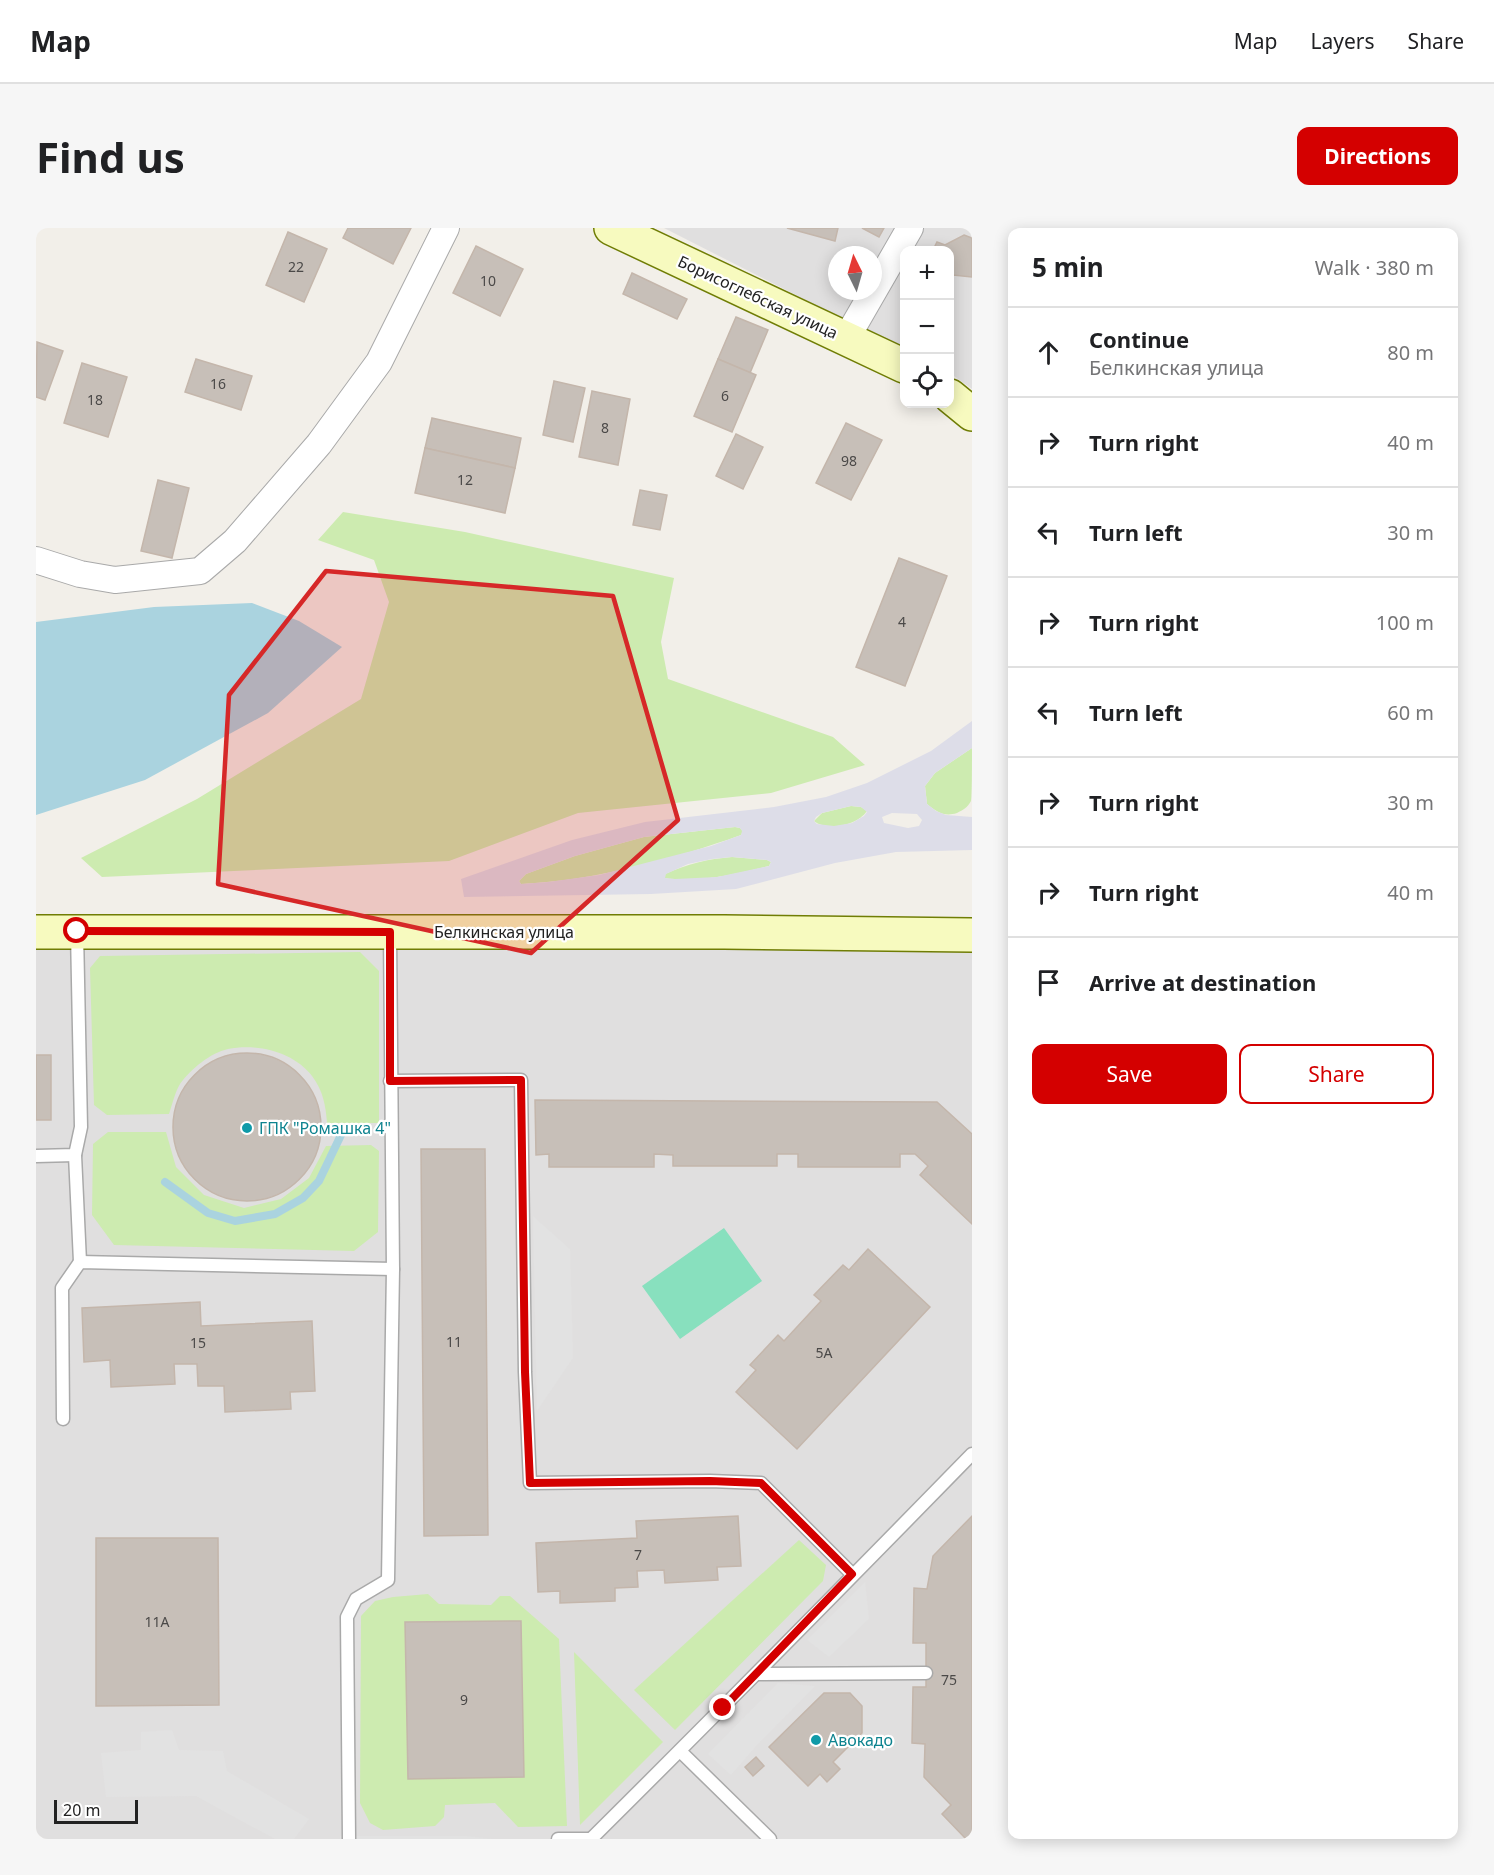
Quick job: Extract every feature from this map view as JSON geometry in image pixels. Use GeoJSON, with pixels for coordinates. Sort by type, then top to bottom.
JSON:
{"type":"FeatureCollection","features":[{"type":"Feature","properties":{"kind":"street"},"geometry":{"type":"LineString","coordinates":[[36,560],[80,574],[115,580],[200,572],[235,541],[320,444],[379,362],[446,228]]}},
{"type":"Feature","properties":{"kind":"street","name":"Борисоглебская улица"},"geometry":{"type":"LineString","coordinates":[[611,228],[900,364]]}},
{"type":"Feature","properties":{"kind":"street"},"geometry":{"type":"LineString","coordinates":[[846,339],[910,228]]}},
{"type":"Feature","properties":{"kind":"street"},"geometry":{"type":"LineString","coordinates":[[954,399],[972,414]]}},
{"type":"Feature","properties":{"kind":"street","name":"Белкинская улица"},"geometry":{"type":"LineString","coordinates":[[36,932],[736,932],[972,935]]}},
{"type":"Feature","properties":{"kind":"lane"},"geometry":{"type":"LineString","coordinates":[[63,1419],[62,1288],[80,1263],[75,1155],[81,1127],[77,931]]}},
{"type":"Feature","properties":{"kind":"lane"},"geometry":{"type":"LineString","coordinates":[[349,1839],[346,1617],[356,1599],[388,1580],[393,1269],[390,932]]}},
{"type":"Feature","properties":{"kind":"lane"},"geometry":{"type":"LineString","coordinates":[[390,1081],[521,1080],[525,1372],[530,1483],[710,1481],[761,1483],[852,1574]]}},
{"type":"Feature","properties":{"kind":"lane"},"geometry":{"type":"LineString","coordinates":[[36,1156],[75,1155]]}},
{"type":"Feature","properties":{"kind":"lane"},"geometry":{"type":"LineString","coordinates":[[80,1263],[393,1269]]}},
{"type":"Feature","properties":{"kind":"lane"},"geometry":{"type":"LineString","coordinates":[[558,1839],[591,1839],[757,1674],[852,1574],[972,1454]]}},
{"type":"Feature","properties":{"kind":"lane"},"geometry":{"type":"LineString","coordinates":[[757,1674],[926,1673]]}},
{"type":"Feature","properties":{"kind":"lane"},"geometry":{"type":"LineString","coordinates":[[680,1751],[770,1839]]}},
{"type":"Feature","properties":{"kind":"highlighted area"},"geometry":{"type":"Polygon","coordinates":[[[326,571],[613,596],[678,820],[531,953],[218,884],[229,695],[326,571]]]}},
{"type":"Feature","properties":{"kind":"shaded area"},"geometry":{"type":"Polygon","coordinates":[[[664,228],[972,228],[972,389],[954,376],[954,246],[900,246],[900,348],[664,228]]]}},
{"type":"Feature","properties":{"kind":"shaded area"},"geometry":{"type":"Polygon","coordinates":[[[972,721],[972,748],[935,773],[925,786],[927,804],[936,811],[946,815],[972,817],[972,850],[896,852],[835,863],[736,889],[651,894],[464,897],[461,879],[572,840],[645,822],[774,807],[826,797],[867,783],[931,751],[972,721]],[[851,806],[822,813],[814,821],[817,824],[834,826],[852,823],[867,812],[861,807],[851,806]],[[892,813],[882,817],[884,823],[908,828],[919,826],[922,820],[917,814],[892,813]],[[735,827],[644,837],[575,856],[526,874],[519,881],[521,884],[548,882],[599,875],[711,846],[741,835],[742,831],[735,827]],[[732,857],[688,864],[666,874],[665,878],[717,877],[769,866],[771,862],[732,857]]]}},
{"type":"Feature","properties":{"kind":"shaded area"},"geometry":{"type":"Polygon","coordinates":[[[36,946],[923,948],[972,951],[972,1839],[36,1839],[36,946]]]}},
{"type":"Feature","properties":{"kind":"shaded area"},"geometry":{"type":"Polygon","coordinates":[[[533,1216],[570,1249],[573,1358],[537,1411],[533,1216]]]}},
{"type":"Feature","properties":{"kind":"shaded area"},"geometry":{"type":"Polygon","coordinates":[[[865,1582],[869,1619],[829,1657],[807,1640],[865,1582]]]}},
{"type":"Feature","properties":{"kind":"shaded area"},"geometry":{"type":"Polygon","coordinates":[[[778,1683],[815,1686],[731,1775],[708,1754],[778,1683]]]}},
{"type":"Feature","properties":{"kind":"shaded area"},"geometry":{"type":"Polygon","coordinates":[[[172,1730],[179,1750],[223,1751],[227,1771],[309,1819],[294,1839],[275,1839],[196,1796],[106,1797],[101,1753],[141,1750],[141,1732],[172,1730]]]}},
{"type":"Feature","properties":{"kind":"shaded area"},"geometry":{"type":"Polygon","coordinates":[[[340,1836],[467,1836],[491,1839],[340,1839],[340,1836]]]}},
{"type":"Feature","properties":{"kind":"green space"},"geometry":{"type":"Polygon","coordinates":[[[343,512],[465,532],[674,578],[661,642],[668,679],[833,737],[865,765],[771,793],[578,813],[449,861],[102,877],[81,858],[197,799],[361,699],[389,602],[374,560],[318,540],[343,512]]]}},
{"type":"Feature","properties":{"kind":"green space"},"geometry":{"type":"Polygon","coordinates":[[[972,748],[971,801],[957,813],[944,814],[937,811],[927,804],[925,786],[935,773],[972,748]]]}},
{"type":"Feature","properties":{"kind":"green space"},"geometry":{"type":"Polygon","coordinates":[[[851,806],[861,807],[867,811],[857,820],[842,825],[826,826],[814,821],[822,813],[851,806]]]}},
{"type":"Feature","properties":{"kind":"green space"},"geometry":{"type":"Polygon","coordinates":[[[735,827],[743,831],[741,835],[688,853],[633,867],[549,882],[521,884],[519,881],[526,874],[575,856],[644,837],[735,827]]]}},
{"type":"Feature","properties":{"kind":"green space"},"geometry":{"type":"Polygon","coordinates":[[[732,857],[771,862],[769,866],[717,877],[664,878],[665,874],[690,865],[732,857]]]}},
{"type":"Feature","properties":{"kind":"green space"},"geometry":{"type":"Polygon","coordinates":[[[360,952],[379,971],[379,1123],[327,1123],[325,1105],[316,1081],[304,1068],[285,1055],[251,1047],[221,1051],[201,1062],[180,1084],[169,1114],[107,1115],[94,1105],[90,968],[100,956],[360,952]]]}},
{"type":"Feature","properties":{"kind":"green space"},"geometry":{"type":"Polygon","coordinates":[[[108,1132],[166,1132],[176,1167],[204,1195],[244,1208],[281,1199],[309,1178],[326,1146],[371,1145],[379,1151],[378,1232],[354,1251],[114,1245],[92,1215],[93,1144],[108,1132]]]}},
{"type":"Feature","properties":{"kind":"green space"},"geometry":{"type":"Polygon","coordinates":[[[724,1228],[762,1281],[680,1339],[642,1286],[724,1228]]]}},
{"type":"Feature","properties":{"kind":"green space"},"geometry":{"type":"Polygon","coordinates":[[[799,1540],[826,1565],[823,1581],[675,1730],[634,1690],[799,1540]]]}},
{"type":"Feature","properties":{"kind":"green space"},"geometry":{"type":"Polygon","coordinates":[[[428,1594],[439,1604],[491,1605],[500,1596],[510,1596],[559,1639],[567,1826],[518,1827],[495,1803],[445,1805],[444,1817],[435,1826],[383,1830],[370,1823],[360,1803],[361,1616],[375,1601],[428,1594]]]}},
{"type":"Feature","properties":{"kind":"green space"},"geometry":{"type":"Polygon","coordinates":[[[574,1652],[663,1742],[580,1825],[574,1652]]]}},
{"type":"Feature","properties":{"kind":"water"},"geometry":{"type":"Polygon","coordinates":[[[252,603],[299,621],[342,647],[268,713],[145,780],[36,815],[36,622],[154,607],[252,603]]]}},
{"type":"Feature","properties":{"kind":"building"},"geometry":{"type":"Polygon","coordinates":[[[348,228],[411,228],[393,264],[343,238],[348,228]]]}},
{"type":"Feature","properties":{"kind":"building"},"geometry":{"type":"Polygon","coordinates":[[[787,228],[838,228],[835,241],[787,228]]]}},
{"type":"Feature","properties":{"kind":"building"},"geometry":{"type":"Polygon","coordinates":[[[862,228],[884,228],[879,237],[862,228]]]}},
{"type":"Feature","properties":{"kind":"building"},"geometry":{"type":"Polygon","coordinates":[[[288,232],[327,249],[304,302],[266,285],[288,232]]]}},
{"type":"Feature","properties":{"kind":"building"},"geometry":{"type":"Polygon","coordinates":[[[964,235],[972,238],[972,277],[954,275],[954,246],[935,246],[937,242],[945,245],[964,235]]]}},
{"type":"Feature","properties":{"kind":"building"},"geometry":{"type":"Polygon","coordinates":[[[476,246],[523,269],[500,316],[453,293],[476,246]]]}},
{"type":"Feature","properties":{"kind":"building"},"geometry":{"type":"Polygon","coordinates":[[[632,273],[687,299],[677,319],[623,294],[632,273]]]}},
{"type":"Feature","properties":{"kind":"building"},"geometry":{"type":"Polygon","coordinates":[[[736,317],[768,330],[750,373],[718,359],[736,317]]]}},
{"type":"Feature","properties":{"kind":"building"},"geometry":{"type":"Polygon","coordinates":[[[37,342],[63,351],[45,400],[36,397],[37,342]]]}},
{"type":"Feature","properties":{"kind":"building"},"geometry":{"type":"Polygon","coordinates":[[[196,359],[252,376],[241,410],[185,392],[196,359]]]}},
{"type":"Feature","properties":{"kind":"building"},"geometry":{"type":"Polygon","coordinates":[[[718,359],[756,375],[732,432],[694,416],[718,359]]]}},
{"type":"Feature","properties":{"kind":"building"},"geometry":{"type":"Polygon","coordinates":[[[82,363],[127,377],[108,437],[64,423],[82,363]]]}},
{"type":"Feature","properties":{"kind":"building"},"geometry":{"type":"Polygon","coordinates":[[[554,381],[585,388],[573,442],[543,435],[554,381]]]}},
{"type":"Feature","properties":{"kind":"building"},"geometry":{"type":"Polygon","coordinates":[[[592,391],[630,399],[618,465],[579,457],[592,391]]]}},
{"type":"Feature","properties":{"kind":"building"},"geometry":{"type":"Polygon","coordinates":[[[432,418],[521,438],[515,468],[425,448],[432,418]]]}},
{"type":"Feature","properties":{"kind":"building"},"geometry":{"type":"Polygon","coordinates":[[[846,423],[882,440],[851,500],[816,483],[846,423]]]}},
{"type":"Feature","properties":{"kind":"building"},"geometry":{"type":"Polygon","coordinates":[[[736,434],[763,447],[743,489],[716,476],[736,434]]]}},
{"type":"Feature","properties":{"kind":"building"},"geometry":{"type":"Polygon","coordinates":[[[425,448],[515,468],[505,513],[415,493],[425,448]]]}},
{"type":"Feature","properties":{"kind":"building"},"geometry":{"type":"Polygon","coordinates":[[[158,480],[189,488],[172,558],[141,551],[158,480]]]}},
{"type":"Feature","properties":{"kind":"building"},"geometry":{"type":"Polygon","coordinates":[[[640,490],[667,495],[660,530],[633,525],[640,490]]]}},
{"type":"Feature","properties":{"kind":"building"},"geometry":{"type":"Polygon","coordinates":[[[899,558],[947,576],[905,686],[856,667],[899,558]]]}},
{"type":"Feature","properties":{"kind":"building","name":"ГПК \"Ромашка 4\""},"geometry":{"type":"Polygon","coordinates":[[[247,1053],[275,1059],[299,1075],[315,1099],[321,1127],[315,1155],[299,1179],[275,1195],[247,1201],[219,1195],[195,1179],[179,1155],[173,1127],[179,1099],[195,1075],[219,1059],[247,1053]]]}},
{"type":"Feature","properties":{"kind":"building"},"geometry":{"type":"Polygon","coordinates":[[[36,1055],[51,1055],[51,1120],[36,1120],[36,1055]]]}},
{"type":"Feature","properties":{"kind":"building"},"geometry":{"type":"Polygon","coordinates":[[[535,1100],[937,1102],[972,1134],[972,1224],[920,1175],[928,1166],[915,1154],[900,1154],[900,1167],[798,1167],[798,1154],[777,1154],[777,1166],[673,1166],[673,1155],[654,1154],[654,1167],[549,1167],[549,1154],[536,1155],[535,1100]]]}},
{"type":"Feature","properties":{"kind":"building"},"geometry":{"type":"Polygon","coordinates":[[[421,1149],[485,1149],[488,1535],[424,1536],[421,1149]]]}},
{"type":"Feature","properties":{"kind":"building"},"geometry":{"type":"Polygon","coordinates":[[[868,1249],[930,1307],[797,1449],[736,1392],[756,1370],[750,1365],[778,1335],[784,1341],[821,1301],[814,1295],[843,1265],[849,1270],[868,1249]]]}},
{"type":"Feature","properties":{"kind":"building"},"geometry":{"type":"Polygon","coordinates":[[[200,1302],[201,1326],[312,1321],[315,1391],[290,1392],[291,1409],[225,1412],[224,1386],[198,1386],[197,1364],[174,1364],[175,1384],[111,1387],[110,1360],[84,1362],[82,1308],[200,1302]]]}},
{"type":"Feature","properties":{"kind":"building"},"geometry":{"type":"Polygon","coordinates":[[[738,1516],[741,1566],[717,1567],[718,1580],[665,1583],[664,1570],[637,1571],[638,1587],[615,1588],[615,1601],[560,1603],[560,1591],[538,1592],[536,1543],[637,1538],[636,1521],[738,1516]]]}},
{"type":"Feature","properties":{"kind":"building"},"geometry":{"type":"Polygon","coordinates":[[[972,1516],[972,1839],[966,1839],[942,1814],[951,1805],[924,1777],[925,1744],[912,1743],[913,1687],[926,1687],[926,1643],[913,1643],[914,1588],[927,1589],[933,1556],[972,1516]]]}},
{"type":"Feature","properties":{"kind":"building"},"geometry":{"type":"Polygon","coordinates":[[[96,1538],[218,1538],[219,1705],[96,1706],[96,1538]]]}},
{"type":"Feature","properties":{"kind":"building"},"geometry":{"type":"Polygon","coordinates":[[[521,1621],[524,1777],[408,1779],[405,1622],[521,1621]]]}},
{"type":"Feature","properties":{"kind":"building","name":"Авокадо"},"geometry":{"type":"Polygon","coordinates":[[[824,1693],[850,1693],[862,1706],[862,1733],[833,1762],[840,1769],[827,1782],[820,1774],[808,1786],[769,1747],[824,1693]]]}},
{"type":"Feature","properties":{"kind":"building"},"geometry":{"type":"Polygon","coordinates":[[[756,1757],[764,1766],[753,1776],[745,1767],[756,1757]]]}},
{"type":"Feature","properties":{"kind":"waterway"},"geometry":{"type":"LineString","coordinates":[[165,1182],[208,1213],[235,1221],[275,1214],[303,1198],[319,1181],[341,1135]]}},
{"type":"Feature","properties":{"kind":"place","name":"ГПК \"Ромашка 4\""},"geometry":{"type":"Point","coordinates":[247,1128]}},
{"type":"Feature","properties":{"kind":"place","name":"Авокадо"},"geometry":{"type":"Point","coordinates":[816,1740]}},
{"type":"Feature","properties":{"kind":"route"},"geometry":{"type":"LineString","coordinates":[[77,931],[390,932],[390,1081],[521,1080],[525,1372],[530,1483],[710,1481],[761,1483],[852,1574],[723,1708]]}}]}
